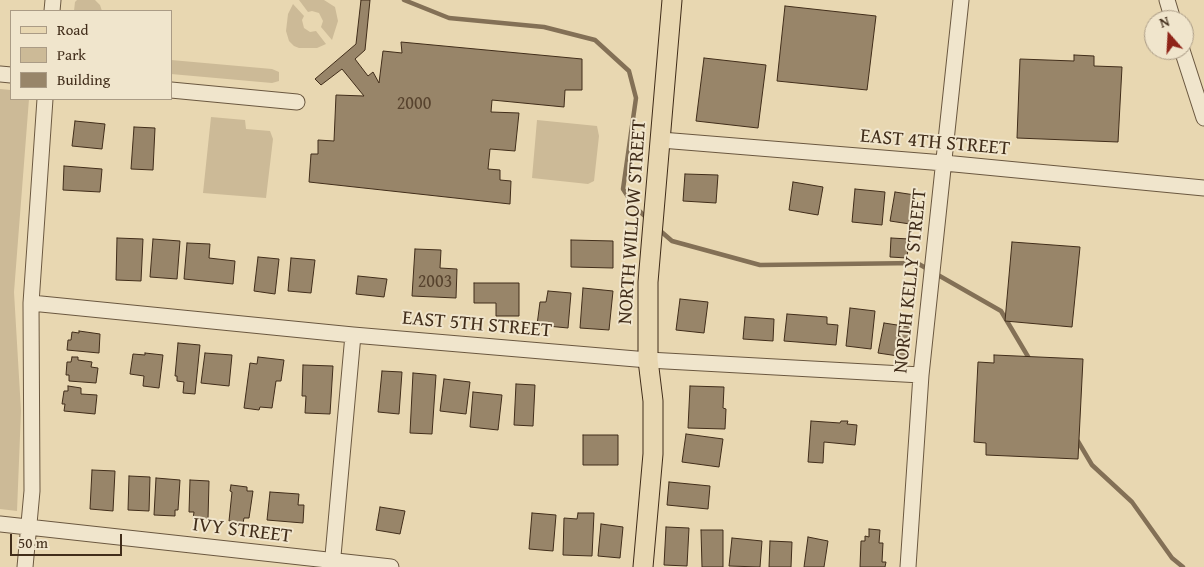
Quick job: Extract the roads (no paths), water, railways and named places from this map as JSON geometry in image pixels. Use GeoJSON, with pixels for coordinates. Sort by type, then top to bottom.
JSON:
{"type":"FeatureCollection","features":[{"type":"Feature","properties":{"kind":"main road","name":"NORTH WILLOW STREET"},"geometry":{"type":"LineString","coordinates":[[642,567],[653,454],[653,401],[648,360],[648,282],[672,0]]}},
{"type":"Feature","properties":{"kind":"street","name":"NORTH KELLY STREET"},"geometry":{"type":"LineString","coordinates":[[908,567],[921,375],[961,0]]}},
{"type":"Feature","properties":{"kind":"street"},"geometry":{"type":"LineString","coordinates":[[1185,60],[1204,118]]}},
{"type":"Feature","properties":{"kind":"street"},"geometry":{"type":"LineString","coordinates":[[172,90],[297,102]]}},
{"type":"Feature","properties":{"kind":"street"},"geometry":{"type":"LineString","coordinates":[[25,567],[32,490],[31,303],[45,100]]}},
{"type":"Feature","properties":{"kind":"street","name":"EAST 4TH STREET"},"geometry":{"type":"LineString","coordinates":[[661,140],[944,163],[1204,188]]}},
{"type":"Feature","properties":{"kind":"street","name":"EAST 5TH STREET"},"geometry":{"type":"LineString","coordinates":[[31,303],[353,335],[648,360],[921,375]]}},
{"type":"Feature","properties":{"kind":"street"},"geometry":{"type":"LineString","coordinates":[[332,564],[353,335]]}},
{"type":"Feature","properties":{"kind":"street","name":"IVY STREET"},"geometry":{"type":"LineString","coordinates":[[0,524],[332,564],[391,567]]}},
{"type":"Feature","properties":{"kind":"waterway"},"geometry":{"type":"LineString","coordinates":[[404,0],[449,18],[544,27],[595,40],[629,71],[636,98],[623,189],[634,206],[648,219]]}},
{"type":"Feature","properties":{"kind":"waterway"},"geometry":{"type":"LineString","coordinates":[[657,228],[672,241],[760,265],[917,263],[1001,311],[1030,360]]}},
{"type":"Feature","properties":{"kind":"waterway"},"geometry":{"type":"LineString","coordinates":[[1076,438],[1092,465],[1132,502],[1172,558],[1183,567]]}}]}
